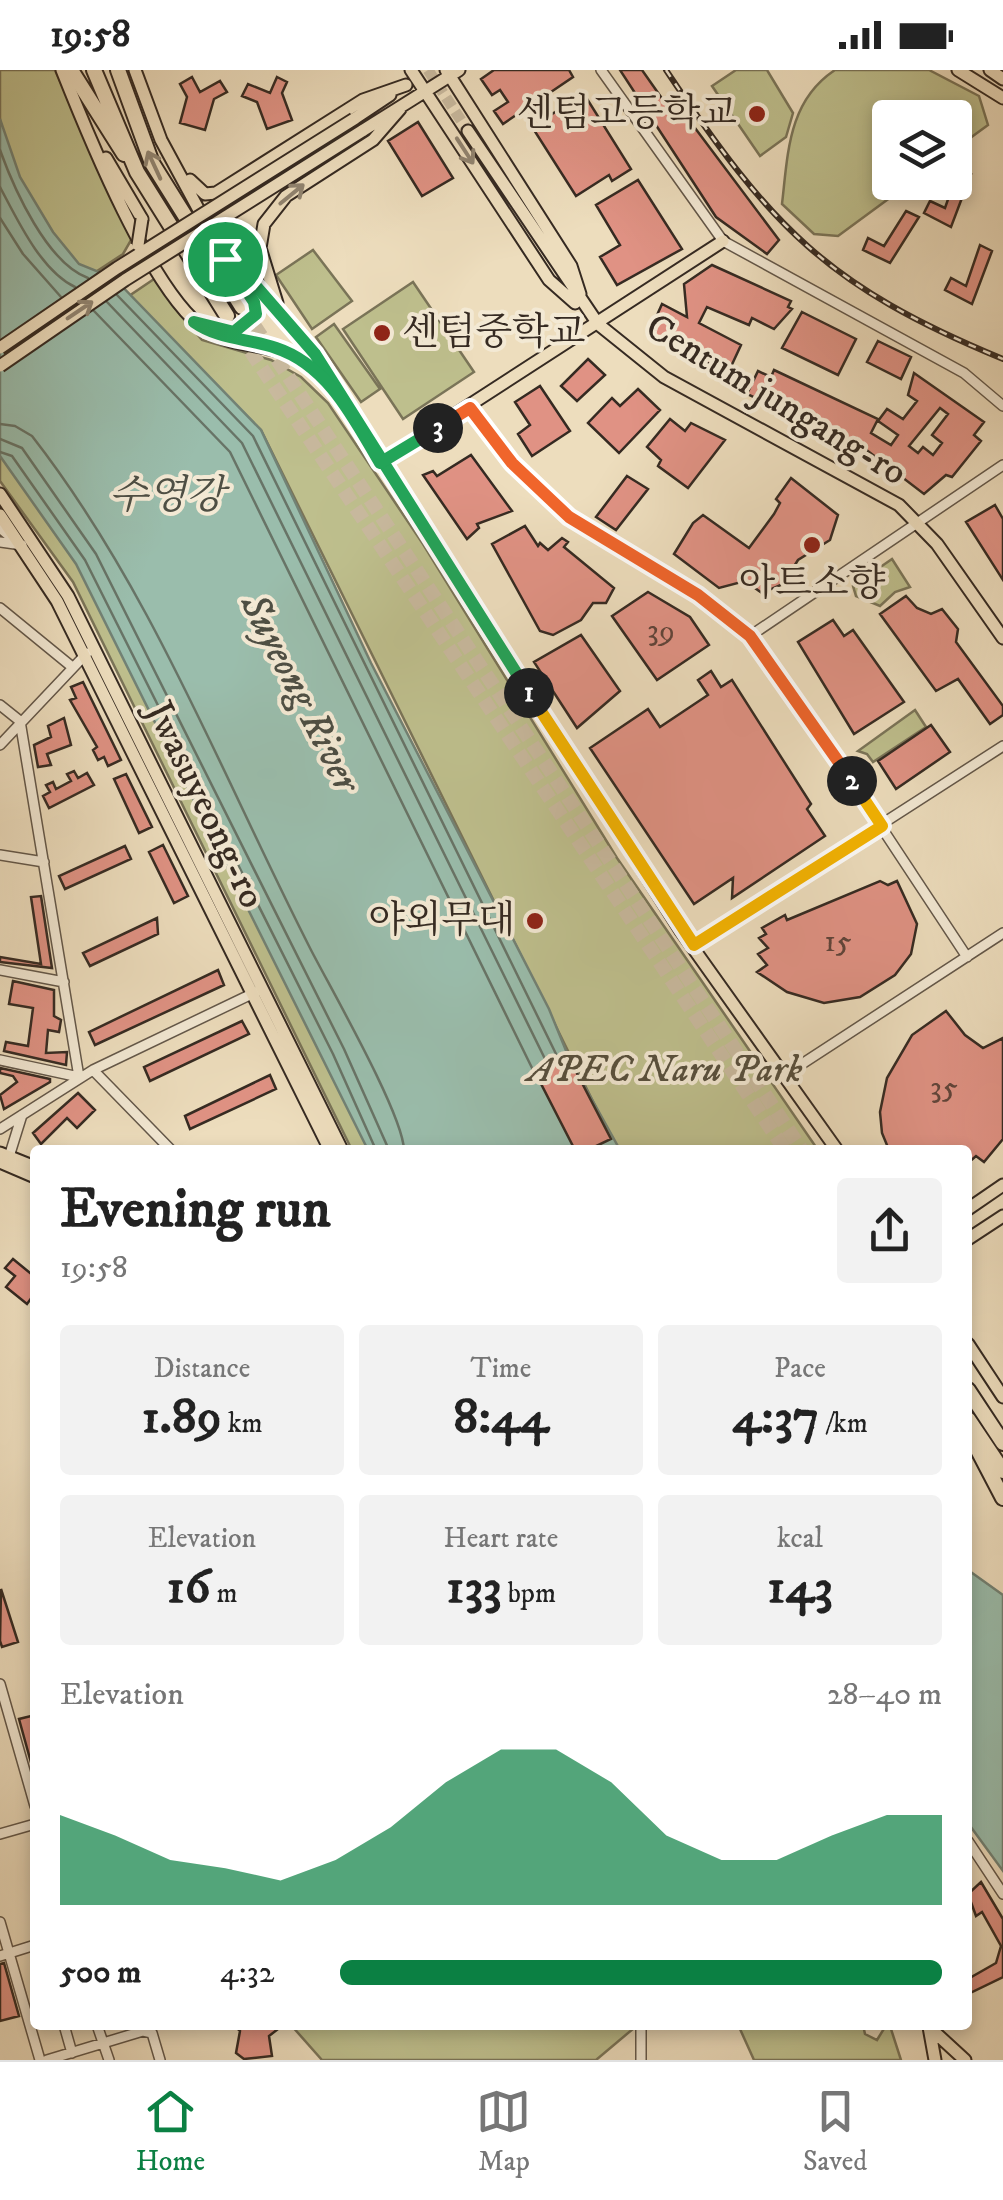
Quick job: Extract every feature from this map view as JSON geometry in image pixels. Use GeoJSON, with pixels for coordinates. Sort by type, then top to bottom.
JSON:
{"type":"FeatureCollection","features":[{"type":"Feature","properties":{"kind":"highway"},"geometry":{"type":"LineString","coordinates":[[71,70],[227,316]]}},
{"type":"Feature","properties":{"kind":"highway"},"geometry":{"type":"LineString","coordinates":[[94,70],[137,172]]}},
{"type":"Feature","properties":{"kind":"highway"},"geometry":{"type":"LineString","coordinates":[[118,70],[152,163],[242,308]]}},
{"type":"Feature","properties":{"kind":"highway"},"geometry":{"type":"LineString","coordinates":[[972,1396],[1003,1443]]}},
{"type":"Feature","properties":{"kind":"highway"},"geometry":{"type":"LineString","coordinates":[[972,1425],[1003,1471]]}},
{"type":"Feature","properties":{"kind":"highway"},"geometry":{"type":"LineString","coordinates":[[972,1439],[1003,1498]]}},
{"type":"Feature","properties":{"kind":"main road"},"geometry":{"type":"LineString","coordinates":[[62,70],[126,217],[194,322],[212,334],[294,356],[340,397]]}},
{"type":"Feature","properties":{"kind":"main road"},"geometry":{"type":"LineString","coordinates":[[71,70],[89,123],[142,219],[138,246],[117,268]]}},
{"type":"Feature","properties":{"kind":"main road"},"geometry":{"type":"LineString","coordinates":[[135,70],[161,140],[254,302],[256,314],[234,332],[194,322]]}},
{"type":"Feature","properties":{"kind":"main road"},"geometry":{"type":"LineString","coordinates":[[161,140],[196,189],[216,193],[363,100],[432,70]]}},
{"type":"Feature","properties":{"kind":"main road"},"geometry":{"type":"LineString","coordinates":[[958,70],[1003,98]]}},
{"type":"Feature","properties":{"kind":"main road"},"geometry":{"type":"LineString","coordinates":[[990,70],[1003,78]]}},
{"type":"Feature","properties":{"kind":"main road"},"geometry":{"type":"LineString","coordinates":[[0,366],[125,280],[400,109],[452,72]]}},
{"type":"Feature","properties":{"kind":"main road","name":"Centum jungang-ro"},"geometry":{"type":"LineString","coordinates":[[452,72],[571,266],[586,312]]}},
{"type":"Feature","properties":{"kind":"main road"},"geometry":{"type":"LineString","coordinates":[[0,348],[411,78]]}},
{"type":"Feature","properties":{"kind":"main road","name":"Centum jungang-ro"},"geometry":{"type":"LineString","coordinates":[[411,78],[426,92],[548,280],[664,378],[884,495],[919,524],[1003,638]]}},
{"type":"Feature","properties":{"kind":"main road"},"geometry":{"type":"LineString","coordinates":[[280,311],[265,274],[260,248],[264,224],[286,196],[373,140],[400,109]]}},
{"type":"Feature","properties":{"kind":"main road","name":"Centum jungang-ro"},"geometry":{"type":"LineString","coordinates":[[468,131],[586,312]]}},
{"type":"Feature","properties":{"kind":"main road"},"geometry":{"type":"LineString","coordinates":[[214,238],[315,354],[380,463],[694,945],[834,1145]]}},
{"type":"Feature","properties":{"kind":"main road"},"geometry":{"type":"LineString","coordinates":[[380,463],[722,241]]}},
{"type":"Feature","properties":{"kind":"main road","name":"Jwasuyeong-ro"},"geometry":{"type":"LineString","coordinates":[[0,494],[89,652],[257,991],[328,1145]]}},
{"type":"Feature","properties":{"kind":"main road","name":"Jwasuyeong-ro"},"geometry":{"type":"LineString","coordinates":[[0,515],[27,545]]}},
{"type":"Feature","properties":{"kind":"main road","name":"Jwasuyeong-ro"},"geometry":{"type":"LineString","coordinates":[[89,652],[92,669],[339,1145]]}},
{"type":"Feature","properties":{"kind":"main road"},"geometry":{"type":"LineString","coordinates":[[4,1159],[30,1166]]}},
{"type":"Feature","properties":{"kind":"main road"},"geometry":{"type":"LineString","coordinates":[[4,1159],[30,1174]]}},
{"type":"Feature","properties":{"kind":"main road"},"geometry":{"type":"LineString","coordinates":[[972,1206],[1003,1185]]}},
{"type":"Feature","properties":{"kind":"main road"},"geometry":{"type":"LineString","coordinates":[[972,1236],[1003,1216]]}},
{"type":"Feature","properties":{"kind":"main road"},"geometry":{"type":"LineString","coordinates":[[972,1350],[1003,1397]]}},
{"type":"Feature","properties":{"kind":"main road"},"geometry":{"type":"LineString","coordinates":[[972,1362],[992,1381]]}},
{"type":"Feature","properties":{"kind":"main road"},"geometry":{"type":"LineString","coordinates":[[929,2030],[935,2060]]}},
{"type":"Feature","properties":{"kind":"main road"},"geometry":{"type":"LineString","coordinates":[[932,2030],[965,2060]]}},
{"type":"Feature","properties":{"kind":"street"},"geometry":{"type":"LineString","coordinates":[[601,70],[722,241],[964,373],[1003,406]]}},
{"type":"Feature","properties":{"kind":"street"},"geometry":{"type":"LineString","coordinates":[[470,408],[512,463],[569,517],[698,595],[750,636],[967,957]]}},
{"type":"Feature","properties":{"kind":"street"},"geometry":{"type":"LineString","coordinates":[[750,636],[1003,466]]}},
{"type":"Feature","properties":{"kind":"street"},"geometry":{"type":"LineString","coordinates":[[0,528],[27,545]]}},
{"type":"Feature","properties":{"kind":"street"},"geometry":{"type":"LineString","coordinates":[[0,542],[27,545]]}},
{"type":"Feature","properties":{"kind":"street"},"geometry":{"type":"LineString","coordinates":[[0,608],[71,666]]}},
{"type":"Feature","properties":{"kind":"street"},"geometry":{"type":"LineString","coordinates":[[0,745],[71,666],[89,652]]}},
{"type":"Feature","properties":{"kind":"street"},"geometry":{"type":"LineString","coordinates":[[0,705],[20,721],[79,1076]]}},
{"type":"Feature","properties":{"kind":"street"},"geometry":{"type":"LineString","coordinates":[[694,945],[1003,746]]}},
{"type":"Feature","properties":{"kind":"street"},"geometry":{"type":"LineString","coordinates":[[0,854],[44,862]]}},
{"type":"Feature","properties":{"kind":"street"},"geometry":{"type":"LineString","coordinates":[[786,1075],[1003,934]]}},
{"type":"Feature","properties":{"kind":"street"},"geometry":{"type":"LineString","coordinates":[[0,970],[64,982]]}},
{"type":"Feature","properties":{"kind":"street"},"geometry":{"type":"LineString","coordinates":[[0,1129],[79,1076],[257,991]]}},
{"type":"Feature","properties":{"kind":"street"},"geometry":{"type":"LineString","coordinates":[[0,1060],[79,1076]]}},
{"type":"Feature","properties":{"kind":"street"},"geometry":{"type":"LineString","coordinates":[[94,1070],[166,1145]]}},
{"type":"Feature","properties":{"kind":"street"},"geometry":{"type":"LineString","coordinates":[[4,1159],[22,1114]]}},
{"type":"Feature","properties":{"kind":"street"},"geometry":{"type":"LineString","coordinates":[[0,1684],[30,1789]]}},
{"type":"Feature","properties":{"kind":"street"},"geometry":{"type":"LineString","coordinates":[[0,1834],[30,1825]]}},
{"type":"Feature","properties":{"kind":"street"},"geometry":{"type":"LineString","coordinates":[[972,1847],[1003,1894]]}},
{"type":"Feature","properties":{"kind":"street"},"geometry":{"type":"LineString","coordinates":[[0,1922],[4,1955],[30,2025]]}},
{"type":"Feature","properties":{"kind":"street"},"geometry":{"type":"LineString","coordinates":[[4,1955],[30,1947]]}},
{"type":"Feature","properties":{"kind":"street"},"geometry":{"type":"LineString","coordinates":[[32,2030],[43,2060],[152,2033],[160,2060]]}},
{"type":"Feature","properties":{"kind":"street"},"geometry":{"type":"LineString","coordinates":[[65,2030],[72,2053]]}},
{"type":"Feature","properties":{"kind":"street"},"geometry":{"type":"LineString","coordinates":[[99,2030],[108,2060]]}},
{"type":"Feature","properties":{"kind":"street"},"geometry":{"type":"LineString","coordinates":[[641,2030],[642,2060]]}},
{"type":"Feature","properties":{"kind":"green space"},"geometry":{"type":"Polygon","coordinates":[[[0,70],[55,70],[109,191],[134,235],[123,254],[0,335],[0,70]]]}},
{"type":"Feature","properties":{"kind":"green space"},"geometry":{"type":"Polygon","coordinates":[[[736,70],[767,70],[793,113],[786,137],[760,156],[712,86],[736,70]]]}},
{"type":"Feature","properties":{"kind":"green space"},"geometry":{"type":"Polygon","coordinates":[[[835,70],[929,70],[979,96],[988,125],[972,137],[972,100],[872,100],[872,200],[887,200],[838,236],[814,234],[782,204],[793,130],[819,83],[835,70]]]}},
{"type":"Feature","properties":{"kind":"green space"},"geometry":{"type":"Polygon","coordinates":[[[313,250],[352,301],[312,329],[276,275],[313,250]]]}},
{"type":"Feature","properties":{"kind":"green space","name":"APEC Naru Park"},"geometry":{"type":"Polygon","coordinates":[[[157,277],[174,307],[202,340],[271,360],[301,377],[328,403],[423,544],[617,858],[815,1145],[615,1145],[261,430],[126,298],[157,277]]]}},
{"type":"Feature","properties":{"kind":"green space"},"geometry":{"type":"Polygon","coordinates":[[[413,282],[474,372],[403,419],[343,329],[413,282]]]}},
{"type":"Feature","properties":{"kind":"green space"},"geometry":{"type":"Polygon","coordinates":[[[334,324],[380,389],[361,402],[316,337],[334,324]]]}},
{"type":"Feature","properties":{"kind":"green space"},"geometry":{"type":"Polygon","coordinates":[[[0,438],[88,570],[374,1145],[350,1145],[73,582],[0,481],[0,438]]]}},
{"type":"Feature","properties":{"kind":"green space"},"geometry":{"type":"Polygon","coordinates":[[[892,559],[910,587],[895,592],[880,606],[856,596],[853,586],[892,559]]]}},
{"type":"Feature","properties":{"kind":"green space"},"geometry":{"type":"Polygon","coordinates":[[[915,710],[926,727],[873,762],[858,751],[915,710]]]}},
{"type":"Feature","properties":{"kind":"green space"},"geometry":{"type":"Polygon","coordinates":[[[295,2030],[632,2030],[596,2060],[322,2060],[295,2030]]]}},
{"type":"Feature","properties":{"kind":"green space"},"geometry":{"type":"Polygon","coordinates":[[[740,2030],[864,2030],[877,2040],[883,2030],[891,2030],[901,2060],[754,2060],[740,2030]]]}},
{"type":"Feature","properties":{"kind":"water","name":"수영강"},"geometry":{"type":"Polygon","coordinates":[[[0,119],[20,177],[53,232],[79,264],[114,278],[261,430],[371,663],[549,1009],[569,1058],[617,1145],[366,1145],[76,564],[0,456],[0,119]]]}},
{"type":"Feature","properties":{"kind":"water"},"geometry":{"type":"Polygon","coordinates":[[[972,1573],[1003,1595],[1003,1871],[972,1828],[972,1573]]]}},
{"type":"Feature","properties":{"kind":"building"},"geometry":{"type":"Polygon","coordinates":[[[494,70],[569,70],[573,77],[542,98],[552,114],[584,94],[631,169],[612,181],[609,175],[576,196],[522,111],[503,124],[494,111],[508,102],[500,90],[492,95],[481,79],[494,70]]]}},
{"type":"Feature","properties":{"kind":"building"},"geometry":{"type":"Polygon","coordinates":[[[620,70],[642,70],[668,107],[680,108],[779,240],[767,254],[716,217],[620,70]]]}},
{"type":"Feature","properties":{"kind":"building"},"geometry":{"type":"Polygon","coordinates":[[[192,77],[200,92],[220,81],[227,92],[214,99],[205,130],[180,123],[187,97],[180,84],[192,77]]]}},
{"type":"Feature","properties":{"kind":"building"},"geometry":{"type":"Polygon","coordinates":[[[277,77],[287,82],[282,93],[292,120],[267,129],[257,102],[242,96],[248,84],[270,93],[277,77]]]}},
{"type":"Feature","properties":{"kind":"building"},"geometry":{"type":"Polygon","coordinates":[[[418,122],[453,178],[422,196],[388,141],[418,122]]]}},
{"type":"Feature","properties":{"kind":"building"},"geometry":{"type":"Polygon","coordinates":[[[638,180],[682,249],[617,285],[600,257],[620,245],[596,205],[638,180]]]}},
{"type":"Feature","properties":{"kind":"building"},"geometry":{"type":"Polygon","coordinates":[[[948,200],[961,200],[951,227],[924,213],[930,201],[945,208],[948,200]]]}},
{"type":"Feature","properties":{"kind":"building"},"geometry":{"type":"Polygon","coordinates":[[[906,211],[919,217],[890,263],[863,250],[868,238],[884,246],[906,211]]]}},
{"type":"Feature","properties":{"kind":"building"},"geometry":{"type":"Polygon","coordinates":[[[980,245],[992,251],[972,304],[945,290],[951,278],[966,286],[980,245]]]}},
{"type":"Feature","properties":{"kind":"building"},"geometry":{"type":"Polygon","coordinates":[[[712,265],[791,301],[788,307],[792,309],[774,329],[752,318],[749,325],[707,307],[699,323],[741,345],[728,373],[649,333],[662,304],[687,317],[684,284],[712,265]]]}},
{"type":"Feature","properties":{"kind":"building"},"geometry":{"type":"Polygon","coordinates":[[[802,312],[856,339],[838,375],[782,348],[802,312]]]}},
{"type":"Feature","properties":{"kind":"building"},"geometry":{"type":"Polygon","coordinates":[[[878,341],[911,357],[901,379],[867,362],[878,341]]]}},
{"type":"Feature","properties":{"kind":"building"},"geometry":{"type":"Polygon","coordinates":[[[588,359],[605,375],[577,401],[561,386],[588,359]]]}},
{"type":"Feature","properties":{"kind":"building"},"geometry":{"type":"Polygon","coordinates":[[[774,370],[878,419],[871,433],[891,445],[898,435],[878,421],[887,409],[903,419],[917,401],[908,395],[914,373],[984,422],[974,435],[981,441],[952,477],[946,475],[924,494],[864,448],[747,394],[758,371],[771,377],[774,370]],[[940,408],[909,446],[918,453],[923,447],[933,455],[942,443],[932,435],[948,414],[940,408]]]}},
{"type":"Feature","properties":{"kind":"building"},"geometry":{"type":"Polygon","coordinates":[[[540,386],[570,431],[532,456],[518,434],[530,425],[515,402],[540,386]]]}},
{"type":"Feature","properties":{"kind":"building"},"geometry":{"type":"Polygon","coordinates":[[[638,389],[660,410],[619,453],[588,423],[612,398],[620,406],[638,389]]]}},
{"type":"Feature","properties":{"kind":"building"},"geometry":{"type":"Polygon","coordinates":[[[670,419],[685,431],[691,423],[725,440],[688,488],[658,466],[661,460],[647,447],[670,419]]]}},
{"type":"Feature","properties":{"kind":"building"},"geometry":{"type":"Polygon","coordinates":[[[471,455],[512,511],[477,524],[479,528],[467,539],[423,475],[433,471],[437,476],[471,455]]]}},
{"type":"Feature","properties":{"kind":"building"},"geometry":{"type":"Polygon","coordinates":[[[627,476],[648,489],[616,530],[596,517],[627,476]]]}},
{"type":"Feature","properties":{"kind":"building"},"geometry":{"type":"Polygon","coordinates":[[[791,478],[838,515],[830,540],[798,560],[783,584],[762,593],[745,581],[719,588],[674,554],[693,523],[703,515],[749,548],[774,514],[780,503],[776,499],[791,478]]]}},
{"type":"Feature","properties":{"kind":"building"},"geometry":{"type":"Polygon","coordinates":[[[995,505],[1003,519],[1003,580],[966,522],[995,505]]]}},
{"type":"Feature","properties":{"kind":"building"},"geometry":{"type":"Polygon","coordinates":[[[525,526],[538,546],[540,543],[548,550],[562,538],[568,542],[564,547],[614,588],[606,603],[593,603],[581,620],[553,635],[540,631],[492,544],[525,526]]]}},
{"type":"Feature","properties":{"kind":"building"},"geometry":{"type":"Polygon","coordinates":[[[648,592],[690,617],[709,645],[657,680],[612,616],[648,592]]]}},
{"type":"Feature","properties":{"kind":"building"},"geometry":{"type":"Polygon","coordinates":[[[906,596],[917,608],[931,614],[942,609],[958,629],[956,642],[1003,706],[1003,715],[990,724],[958,679],[936,691],[880,614],[906,596]]]}},
{"type":"Feature","properties":{"kind":"building"},"geometry":{"type":"Polygon","coordinates":[[[833,620],[844,636],[853,630],[904,702],[854,734],[798,642],[833,620]]]}},
{"type":"Feature","properties":{"kind":"building"},"geometry":{"type":"Polygon","coordinates":[[[581,635],[620,691],[577,728],[534,662],[581,635]]]}},
{"type":"Feature","properties":{"kind":"building"},"geometry":{"type":"Polygon","coordinates":[[[711,671],[721,687],[732,680],[811,804],[807,809],[825,836],[732,898],[733,878],[694,904],[590,748],[648,709],[660,727],[708,695],[698,680],[711,671]]]}},
{"type":"Feature","properties":{"kind":"building"},"geometry":{"type":"Polygon","coordinates":[[[83,682],[121,760],[108,766],[104,757],[98,760],[93,750],[97,747],[70,700],[76,698],[71,687],[83,682]]]}},
{"type":"Feature","properties":{"kind":"building"},"geometry":{"type":"Polygon","coordinates":[[[64,718],[71,745],[47,754],[51,765],[38,767],[34,745],[51,737],[48,726],[64,718]]]}},
{"type":"Feature","properties":{"kind":"building"},"geometry":{"type":"Polygon","coordinates":[[[931,725],[950,752],[896,789],[878,761],[931,725]]]}},
{"type":"Feature","properties":{"kind":"building"},"geometry":{"type":"Polygon","coordinates":[[[74,771],[78,778],[87,773],[94,785],[49,808],[43,796],[50,792],[46,785],[53,782],[56,789],[71,781],[67,774],[74,771]]]}},
{"type":"Feature","properties":{"kind":"building"},"geometry":{"type":"Polygon","coordinates":[[[126,774],[152,827],[139,833],[114,779],[126,774]]]}},
{"type":"Feature","properties":{"kind":"building"},"geometry":{"type":"Polygon","coordinates":[[[163,845],[188,896],[174,903],[149,852],[163,845]]]}},
{"type":"Feature","properties":{"kind":"building"},"geometry":{"type":"Polygon","coordinates":[[[125,846],[131,859],[65,889],[59,876],[125,846]]]}},
{"type":"Feature","properties":{"kind":"building"},"geometry":{"type":"Polygon","coordinates":[[[880,881],[888,885],[897,881],[917,924],[911,954],[895,975],[860,997],[824,1003],[787,992],[757,972],[767,965],[758,954],[768,948],[759,938],[766,934],[762,928],[785,915],[787,920],[880,881]]]}},
{"type":"Feature","properties":{"kind":"building"},"geometry":{"type":"Polygon","coordinates":[[[41,896],[52,968],[0,962],[0,957],[41,964],[31,897],[41,896]]]}},
{"type":"Feature","properties":{"kind":"building"},"geometry":{"type":"Polygon","coordinates":[[[157,918],[158,934],[90,966],[83,953],[157,918]]]}},
{"type":"Feature","properties":{"kind":"building"},"geometry":{"type":"Polygon","coordinates":[[[218,970],[224,985],[95,1045],[89,1032],[218,970]]]}},
{"type":"Feature","properties":{"kind":"building"},"geometry":{"type":"Polygon","coordinates":[[[13,981],[54,990],[54,1016],[61,1020],[59,1032],[48,1030],[46,1053],[67,1052],[66,1065],[4,1051],[6,1042],[28,1046],[33,1008],[9,1004],[13,981]]]}},
{"type":"Feature","properties":{"kind":"building"},"geometry":{"type":"Polygon","coordinates":[[[946,1011],[965,1035],[983,1048],[1003,1038],[1003,1139],[984,1162],[976,1156],[972,1160],[972,1145],[887,1145],[880,1112],[887,1078],[912,1035],[946,1011]]]}},
{"type":"Feature","properties":{"kind":"building"},"geometry":{"type":"Polygon","coordinates":[[[242,1021],[249,1034],[150,1081],[144,1067],[242,1021]]]}},
{"type":"Feature","properties":{"kind":"building"},"geometry":{"type":"Polygon","coordinates":[[[569,1058],[611,1139],[598,1145],[572,1145],[536,1074],[569,1058]]]}},
{"type":"Feature","properties":{"kind":"building"},"geometry":{"type":"Polygon","coordinates":[[[0,1068],[50,1082],[4,1109],[0,1095],[17,1082],[13,1076],[0,1073],[0,1068]]]}},
{"type":"Feature","properties":{"kind":"building"},"geometry":{"type":"Polygon","coordinates":[[[270,1075],[276,1089],[190,1129],[185,1116],[270,1075]]]}},
{"type":"Feature","properties":{"kind":"building"},"geometry":{"type":"Polygon","coordinates":[[[78,1093],[95,1110],[77,1128],[67,1118],[41,1144],[33,1133],[78,1093]]]}},
{"type":"Feature","properties":{"kind":"building"},"geometry":{"type":"Polygon","coordinates":[[[13,1259],[30,1273],[27,1304],[6,1287],[15,1276],[5,1268],[13,1259]]]}},
{"type":"Feature","properties":{"kind":"building"},"geometry":{"type":"Polygon","coordinates":[[[1,1589],[18,1642],[2,1647],[0,1641],[1,1589]]]}},
{"type":"Feature","properties":{"kind":"building"},"geometry":{"type":"Polygon","coordinates":[[[30,1716],[30,1759],[19,1719],[30,1716]]]}},
{"type":"Feature","properties":{"kind":"building"},"geometry":{"type":"Polygon","coordinates":[[[981,1882],[1003,1919],[1003,1977],[972,1992],[972,1977],[996,1963],[1001,1946],[982,1912],[976,1916],[972,1890],[981,1882]]]}},
{"type":"Feature","properties":{"kind":"building"},"geometry":{"type":"Polygon","coordinates":[[[4,1963],[19,2016],[0,2021],[0,1964],[4,1963]]]}},
{"type":"Feature","properties":{"kind":"building"},"geometry":{"type":"Polygon","coordinates":[[[277,2030],[269,2036],[272,2056],[244,2059],[236,2053],[240,2031],[277,2030]]]}},
{"type":"Feature","properties":{"kind":"tunnel"},"geometry":{"type":"LineString","coordinates":[[428,70],[468,131]]}},
{"type":"Feature","properties":{"kind":"tunnel"},"geometry":{"type":"LineString","coordinates":[[242,307],[799,1145]]}},
{"type":"Feature","properties":{"kind":"tunnel"},"geometry":{"type":"LineString","coordinates":[[227,316],[782,1145]]}},
{"type":"Feature","properties":{"kind":"railway"},"geometry":{"type":"LineString","coordinates":[[666,70],[738,171],[807,246],[890,305],[1003,359]]}},
{"type":"Feature","properties":{"kind":"place","name":"센텀고등학교"},"geometry":{"type":"Point","coordinates":[757,114]}},
{"type":"Feature","properties":{"kind":"place","name":"센텀중학교"},"geometry":{"type":"Point","coordinates":[382,333]}},
{"type":"Feature","properties":{"kind":"place","name":"아트소향"},"geometry":{"type":"Point","coordinates":[812,545]}},
{"type":"Feature","properties":{"kind":"place","name":"야외무대"},"geometry":{"type":"Point","coordinates":[535,921]}},
{"type":"Feature","properties":{"kind":"route"},"geometry":{"type":"LineString","coordinates":[[225,259],[214,238],[315,354],[380,463],[694,945],[882,826],[750,636],[698,595],[569,517],[512,463],[470,408],[380,463],[340,397],[314,369],[278,348],[212,334],[194,322],[234,332],[248,325],[256,314],[254,302],[225,259]]}},
{"type":"Feature","properties":{"kind":"water label","name":"Suyeong River"},"geometry":{"type":"Point","coordinates":[299,693]}}]}
